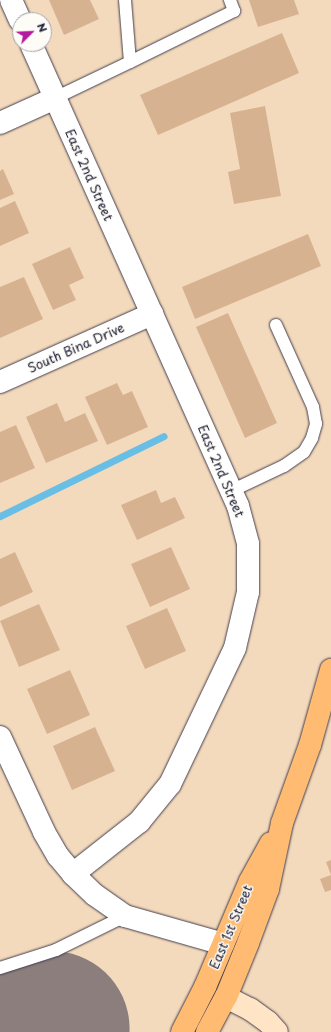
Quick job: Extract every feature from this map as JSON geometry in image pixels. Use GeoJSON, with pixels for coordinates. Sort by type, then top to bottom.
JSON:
{"type":"FeatureCollection","features":[{"type":"Feature","properties":{"kind":"main road","name":"East 1st Street"},"geometry":{"type":"LineString","coordinates":[[207,1032],[226,997],[268,889],[282,823],[310,745],[331,670]]}},
{"type":"Feature","properties":{"kind":"main road","name":"East 1st Street"},"geometry":{"type":"LineString","coordinates":[[182,1032],[205,987],[250,881],[282,823]]}},
{"type":"Feature","properties":{"kind":"street"},"geometry":{"type":"LineString","coordinates":[[11,0],[16,12]]}},
{"type":"Feature","properties":{"kind":"street","name":"East 2nd Street"},"geometry":{"type":"LineString","coordinates":[[35,52],[238,506],[248,544],[248,592],[235,648],[170,784],[139,822],[73,874]]}},
{"type":"Feature","properties":{"kind":"street"},"geometry":{"type":"LineString","coordinates":[[0,123],[55,98]]}},
{"type":"Feature","properties":{"kind":"street","name":"South Bina Drive"},"geometry":{"type":"LineString","coordinates":[[0,382],[152,314]]}},
{"type":"Feature","properties":{"kind":"street"},"geometry":{"type":"LineString","coordinates":[[0,737],[44,832],[58,856],[73,874],[95,895],[125,916],[223,944]]}},
{"type":"Feature","properties":{"kind":"street"},"geometry":{"type":"LineString","coordinates":[[226,997],[250,1009],[268,1022],[277,1032]]}},
{"type":"Feature","properties":{"kind":"lane"},"geometry":{"type":"LineString","coordinates":[[125,0],[130,62]]}},
{"type":"Feature","properties":{"kind":"lane"},"geometry":{"type":"LineString","coordinates":[[55,98],[234,11],[230,0]]}},
{"type":"Feature","properties":{"kind":"lane"},"geometry":{"type":"LineString","coordinates":[[231,491],[284,466],[304,452],[312,438],[316,424],[313,407],[276,325]]}},
{"type":"Feature","properties":{"kind":"lane"},"geometry":{"type":"LineString","coordinates":[[0,968],[56,950],[125,916]]}},
{"type":"Feature","properties":{"kind":"building"},"geometry":{"type":"Polygon","coordinates":[[[49,0],[90,0],[99,19],[64,35],[49,0]]]}},
{"type":"Feature","properties":{"kind":"building"},"geometry":{"type":"Polygon","coordinates":[[[249,0],[294,0],[299,14],[258,27],[249,0]]]}},
{"type":"Feature","properties":{"kind":"building"},"geometry":{"type":"Polygon","coordinates":[[[282,33],[299,73],[158,135],[140,95],[282,33]]]}},
{"type":"Feature","properties":{"kind":"building"},"geometry":{"type":"Polygon","coordinates":[[[265,106],[281,196],[234,204],[228,172],[240,169],[230,113],[265,106]]]}},
{"type":"Feature","properties":{"kind":"building"},"geometry":{"type":"Polygon","coordinates":[[[3,169],[14,194],[0,200],[0,171],[3,169]]]}},
{"type":"Feature","properties":{"kind":"building"},"geometry":{"type":"Polygon","coordinates":[[[15,201],[29,233],[0,246],[0,208],[15,201]]]}},
{"type":"Feature","properties":{"kind":"building"},"geometry":{"type":"Polygon","coordinates":[[[308,234],[321,266],[195,319],[182,287],[308,234]]]}},
{"type":"Feature","properties":{"kind":"building"},"geometry":{"type":"Polygon","coordinates":[[[70,247],[84,278],[69,285],[76,300],[53,310],[32,264],[70,247]]]}},
{"type":"Feature","properties":{"kind":"building"},"geometry":{"type":"Polygon","coordinates":[[[24,277],[43,319],[0,338],[0,287],[24,277]]]}},
{"type":"Feature","properties":{"kind":"building"},"geometry":{"type":"Polygon","coordinates":[[[228,313],[277,423],[245,438],[196,327],[228,313]]]}},
{"type":"Feature","properties":{"kind":"building"},"geometry":{"type":"Polygon","coordinates":[[[117,383],[123,395],[132,391],[148,427],[107,445],[85,397],[117,383]]]}},
{"type":"Feature","properties":{"kind":"building"},"geometry":{"type":"Polygon","coordinates":[[[57,403],[65,422],[85,413],[98,441],[46,463],[26,417],[57,403]]]}},
{"type":"Feature","properties":{"kind":"building"},"geometry":{"type":"Polygon","coordinates":[[[16,425],[35,468],[0,483],[0,432],[16,425]]]}},
{"type":"Feature","properties":{"kind":"building"},"geometry":{"type":"Polygon","coordinates":[[[156,490],[161,503],[175,497],[185,518],[137,540],[121,505],[156,490]]]}},
{"type":"Feature","properties":{"kind":"building"},"geometry":{"type":"Polygon","coordinates":[[[171,547],[190,589],[150,607],[131,564],[171,547]]]}},
{"type":"Feature","properties":{"kind":"building"},"geometry":{"type":"Polygon","coordinates":[[[15,552],[33,592],[0,607],[0,559],[15,552]]]}},
{"type":"Feature","properties":{"kind":"building"},"geometry":{"type":"Polygon","coordinates":[[[39,604],[60,650],[19,667],[0,621],[39,604]]]}},
{"type":"Feature","properties":{"kind":"building"},"geometry":{"type":"Polygon","coordinates":[[[167,608],[186,651],[145,669],[126,626],[167,608]]]}},
{"type":"Feature","properties":{"kind":"building"},"geometry":{"type":"Polygon","coordinates":[[[70,670],[90,715],[47,734],[27,689],[70,670]]]}},
{"type":"Feature","properties":{"kind":"building"},"geometry":{"type":"Polygon","coordinates":[[[95,727],[115,771],[72,790],[53,746],[95,727]]]}},
{"type":"Feature","properties":{"kind":"building"},"geometry":{"type":"Polygon","coordinates":[[[331,860],[331,875],[326,862],[331,860]]]}},
{"type":"Feature","properties":{"kind":"building"},"geometry":{"type":"Polygon","coordinates":[[[331,875],[331,890],[325,892],[320,879],[331,875]]]}},
{"type":"Feature","properties":{"kind":"waterway"},"geometry":{"type":"LineString","coordinates":[[0,516],[164,436]]}},
{"type":"Feature","properties":{"kind":"taxiway"},"geometry":{"type":"LineString","coordinates":[[52,1028],[57,1032]]}},
{"type":"Feature","properties":{"kind":"runway"},"geometry":{"type":"LineString","coordinates":[[35,1032],[52,1028]]}}]}
